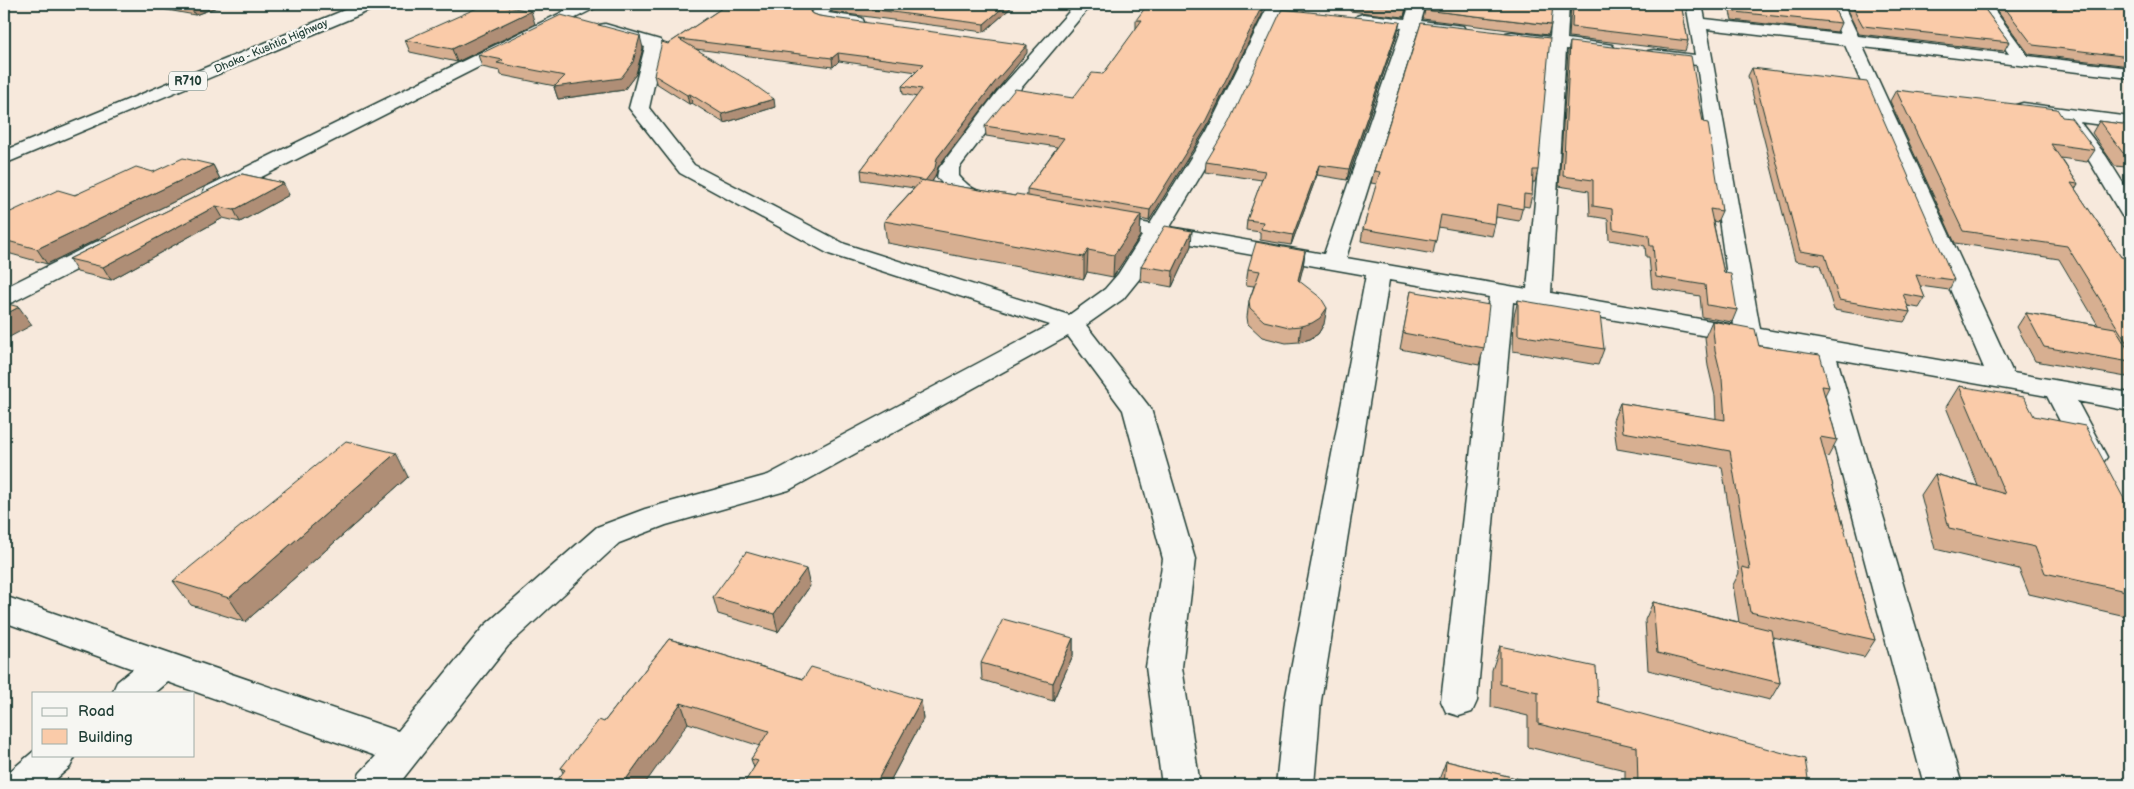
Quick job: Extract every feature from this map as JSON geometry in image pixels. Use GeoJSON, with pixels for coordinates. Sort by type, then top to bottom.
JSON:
{"type":"FeatureCollection","features":[{"type":"Feature","properties":{"kind":"street","name":"Dhaka - Kushtia Highway"},"geometry":{"type":"LineString","coordinates":[[4,158],[372,4]]}},
{"type":"Feature","properties":{"kind":"street"},"geometry":{"type":"LineString","coordinates":[[200,200],[591,4]]}},
{"type":"Feature","properties":{"kind":"street"},"geometry":{"type":"LineString","coordinates":[[829,4],[818,14],[820,17],[874,25]]}},
{"type":"Feature","properties":{"kind":"street"},"geometry":{"type":"LineString","coordinates":[[1012,206],[965,194],[955,186],[948,176],[949,168],[1004,96],[1034,47],[1084,4]]}},
{"type":"Feature","properties":{"kind":"street"},"geometry":{"type":"LineString","coordinates":[[1333,262],[1418,4]]}},
{"type":"Feature","properties":{"kind":"street"},"geometry":{"type":"LineString","coordinates":[[1538,298],[1561,4]]}},
{"type":"Feature","properties":{"kind":"street"},"geometry":{"type":"LineString","coordinates":[[1835,4],[1853,41],[1884,93],[2003,380]]}},
{"type":"Feature","properties":{"kind":"street"},"geometry":{"type":"LineString","coordinates":[[1982,4],[2023,61]]}},
{"type":"Feature","properties":{"kind":"street"},"geometry":{"type":"LineString","coordinates":[[374,785],[405,750],[496,636],[608,535],[656,517],[778,483],[1072,324],[1114,294],[1128,278],[1218,131],[1266,7],[1294,10]]}},
{"type":"Feature","properties":{"kind":"street"},"geometry":{"type":"LineString","coordinates":[[1748,335],[1696,14],[1853,41],[2130,73]]}},
{"type":"Feature","properties":{"kind":"street"},"geometry":{"type":"LineString","coordinates":[[1343,16],[1470,32]]}},
{"type":"Feature","properties":{"kind":"street"},"geometry":{"type":"LineString","coordinates":[[566,18],[654,44],[639,108],[687,169],[837,249],[1072,324],[1137,409],[1178,559],[1164,667],[1181,785]]}},
{"type":"Feature","properties":{"kind":"street"},"geometry":{"type":"LineString","coordinates":[[1499,36],[1705,61]]}},
{"type":"Feature","properties":{"kind":"street"},"geometry":{"type":"LineString","coordinates":[[2008,108],[2130,123]]}},
{"type":"Feature","properties":{"kind":"street"},"geometry":{"type":"LineString","coordinates":[[2065,114],[2099,160],[2130,211]]}},
{"type":"Feature","properties":{"kind":"street"},"geometry":{"type":"LineString","coordinates":[[1079,218],[2130,402]]}},
{"type":"Feature","properties":{"kind":"street"},"geometry":{"type":"LineString","coordinates":[[4,297],[120,240]]}},
{"type":"Feature","properties":{"kind":"street"},"geometry":{"type":"LineString","coordinates":[[1295,785],[1303,701],[1379,270]]}},
{"type":"Feature","properties":{"kind":"street"},"geometry":{"type":"LineString","coordinates":[[1459,701],[1502,291]]}},
{"type":"Feature","properties":{"kind":"street"},"geometry":{"type":"LineString","coordinates":[[1821,348],[1943,785]]}},
{"type":"Feature","properties":{"kind":"street"},"geometry":{"type":"LineString","coordinates":[[2057,389],[2103,477]]}},
{"type":"Feature","properties":{"kind":"street"},"geometry":{"type":"LineString","coordinates":[[4,609],[405,750]]}},
{"type":"Feature","properties":{"kind":"street"},"geometry":{"type":"LineString","coordinates":[[131,692],[163,665]]}},
{"type":"Feature","properties":{"kind":"street"},"geometry":{"type":"LineString","coordinates":[[22,785],[56,756]]}},
{"type":"Feature","properties":{"kind":"building"},"geometry":{"type":"Polygon","coordinates":[[[486,4],[531,11],[452,49],[405,40],[486,4]]]}},
{"type":"Feature","properties":{"kind":"building"},"geometry":{"type":"Polygon","coordinates":[[[728,4],[809,4],[807,6],[811,13],[819,16],[1027,45],[995,82],[937,158],[935,168],[925,181],[861,170],[922,89],[902,86],[924,64],[838,53],[832,58],[679,39],[746,79],[774,99],[722,114],[654,75],[662,42],[668,44],[728,4]]]}},
{"type":"Feature","properties":{"kind":"building"},"geometry":{"type":"Polygon","coordinates":[[[831,4],[1007,4],[984,24],[831,4]]]}},
{"type":"Feature","properties":{"kind":"building"},"geometry":{"type":"Polygon","coordinates":[[[1148,4],[1243,4],[1262,6],[1206,120],[1150,210],[1027,189],[1064,138],[985,126],[1015,89],[1073,98],[1092,73],[1103,74],[1142,20],[1136,20],[1148,4]]]}},
{"type":"Feature","properties":{"kind":"building"},"geometry":{"type":"Polygon","coordinates":[[[1375,4],[1407,4],[1406,7],[1375,4]]]}},
{"type":"Feature","properties":{"kind":"building"},"geometry":{"type":"Polygon","coordinates":[[[1427,4],[1553,4],[1551,25],[1425,10],[1427,4]]]}},
{"type":"Feature","properties":{"kind":"building"},"geometry":{"type":"Polygon","coordinates":[[[1573,4],[1681,4],[1688,41],[1572,27],[1573,4]]]}},
{"type":"Feature","properties":{"kind":"building"},"geometry":{"type":"Polygon","coordinates":[[[1733,4],[1832,4],[1841,23],[1735,12],[1733,4]]]}},
{"type":"Feature","properties":{"kind":"building"},"geometry":{"type":"Polygon","coordinates":[[[1851,4],[1981,4],[2009,42],[1863,26],[1851,4]]]}},
{"type":"Feature","properties":{"kind":"building"},"geometry":{"type":"Polygon","coordinates":[[[2002,4],[2124,4],[2130,8],[2130,57],[2033,45],[2002,4]]]}},
{"type":"Feature","properties":{"kind":"building"},"geometry":{"type":"Polygon","coordinates":[[[1282,9],[1400,22],[1349,169],[1319,165],[1293,235],[1261,229],[1263,222],[1247,220],[1265,171],[1206,162],[1230,122],[1282,9]]]}},
{"type":"Feature","properties":{"kind":"building"},"geometry":{"type":"Polygon","coordinates":[[[561,15],[640,36],[633,62],[621,78],[554,87],[565,76],[497,63],[503,60],[478,55],[561,15]]]}},
{"type":"Feature","properties":{"kind":"building"},"geometry":{"type":"Polygon","coordinates":[[[1421,23],[1550,38],[1538,170],[1533,170],[1532,195],[1524,194],[1523,209],[1497,204],[1495,224],[1441,215],[1436,241],[1363,229],[1380,172],[1374,171],[1421,23]]]}},
{"type":"Feature","properties":{"kind":"building"},"geometry":{"type":"Polygon","coordinates":[[[1570,42],[1691,56],[1703,122],[1708,123],[1722,211],[1710,209],[1724,273],[1731,274],[1737,310],[1707,305],[1705,285],[1656,277],[1653,246],[1650,246],[1649,235],[1613,229],[1612,209],[1593,206],[1593,180],[1563,176],[1570,42]]]}},
{"type":"Feature","properties":{"kind":"building"},"geometry":{"type":"Polygon","coordinates":[[[1752,68],[1867,82],[1954,280],[1916,275],[1925,298],[1903,294],[1910,312],[1839,300],[1825,255],[1800,251],[1752,68]]]}},
{"type":"Feature","properties":{"kind":"building"},"geometry":{"type":"Polygon","coordinates":[[[1896,90],[2057,109],[2062,117],[2071,118],[2095,150],[2051,144],[2078,184],[2071,183],[2121,257],[2130,259],[2130,348],[2067,246],[1963,231],[1896,90]]]}},
{"type":"Feature","properties":{"kind":"building"},"geometry":{"type":"Polygon","coordinates":[[[2099,121],[2130,125],[2130,154],[2123,153],[2099,121]]]}},
{"type":"Feature","properties":{"kind":"building"},"geometry":{"type":"Polygon","coordinates":[[[183,158],[213,165],[37,249],[4,240],[4,215],[58,190],[75,195],[136,167],[153,172],[183,158]]]}},
{"type":"Feature","properties":{"kind":"building"},"geometry":{"type":"Polygon","coordinates":[[[242,174],[283,183],[234,210],[216,206],[103,267],[69,259],[242,174]]]}},
{"type":"Feature","properties":{"kind":"building"},"geometry":{"type":"Polygon","coordinates":[[[922,180],[1141,215],[1114,255],[1088,250],[1084,257],[884,221],[922,180]]]}},
{"type":"Feature","properties":{"kind":"building"},"geometry":{"type":"Polygon","coordinates":[[[1165,226],[1192,231],[1173,271],[1141,266],[1165,226]]]}},
{"type":"Feature","properties":{"kind":"building"},"geometry":{"type":"Polygon","coordinates":[[[1256,242],[1305,251],[1298,280],[1321,298],[1327,308],[1320,318],[1312,323],[1289,327],[1264,321],[1250,308],[1249,301],[1260,271],[1248,269],[1256,242]]]}},
{"type":"Feature","properties":{"kind":"building"},"geometry":{"type":"Polygon","coordinates":[[[1411,291],[1489,305],[1484,348],[1403,333],[1411,291]]]}},
{"type":"Feature","properties":{"kind":"building"},"geometry":{"type":"Polygon","coordinates":[[[1518,300],[1600,314],[1604,349],[1518,335],[1518,300]]]}},
{"type":"Feature","properties":{"kind":"building"},"geometry":{"type":"Polygon","coordinates":[[[4,303],[19,307],[4,315],[4,303]]]}},
{"type":"Feature","properties":{"kind":"building"},"geometry":{"type":"Polygon","coordinates":[[[2026,313],[2115,328],[2130,353],[2130,362],[2044,347],[2026,313]]]}},
{"type":"Feature","properties":{"kind":"building"},"geometry":{"type":"Polygon","coordinates":[[[1712,321],[1755,329],[1759,346],[1820,355],[1829,387],[1822,386],[1837,440],[1820,437],[1875,640],[1750,612],[1742,567],[1750,569],[1730,451],[1623,432],[1620,403],[1725,420],[1722,379],[1715,350],[1712,321]]]}},
{"type":"Feature","properties":{"kind":"building"},"geometry":{"type":"Polygon","coordinates":[[[1959,386],[2024,397],[2034,416],[2085,426],[2130,510],[2130,592],[2045,573],[2035,547],[1949,528],[1935,474],[2005,494],[1959,386]]]}},
{"type":"Feature","properties":{"kind":"building"},"geometry":{"type":"Polygon","coordinates":[[[346,441],[396,453],[229,598],[173,581],[346,441]]]}},
{"type":"Feature","properties":{"kind":"building"},"geometry":{"type":"Polygon","coordinates":[[[746,552],[806,569],[774,614],[713,597],[746,552]]]}},
{"type":"Feature","properties":{"kind":"building"},"geometry":{"type":"Polygon","coordinates":[[[1653,602],[1771,630],[1780,683],[1657,653],[1653,602]]]}},
{"type":"Feature","properties":{"kind":"building"},"geometry":{"type":"Polygon","coordinates":[[[1003,619],[1073,638],[1053,683],[981,663],[1003,619]]]}},
{"type":"Feature","properties":{"kind":"building"},"geometry":{"type":"Polygon","coordinates":[[[669,639],[803,679],[811,667],[921,700],[875,785],[832,785],[814,780],[811,785],[743,785],[758,761],[751,759],[769,731],[681,703],[622,785],[553,785],[565,770],[561,768],[599,720],[604,722],[669,639]]]}},
{"type":"Feature","properties":{"kind":"building"},"geometry":{"type":"Polygon","coordinates":[[[1500,646],[1596,667],[1598,702],[1805,759],[1809,785],[1638,785],[1637,747],[1538,724],[1538,692],[1500,684],[1500,646]]]}},
{"type":"Feature","properties":{"kind":"building"},"geometry":{"type":"Polygon","coordinates":[[[1446,761],[1544,785],[1444,785],[1446,761]]]}}]}
